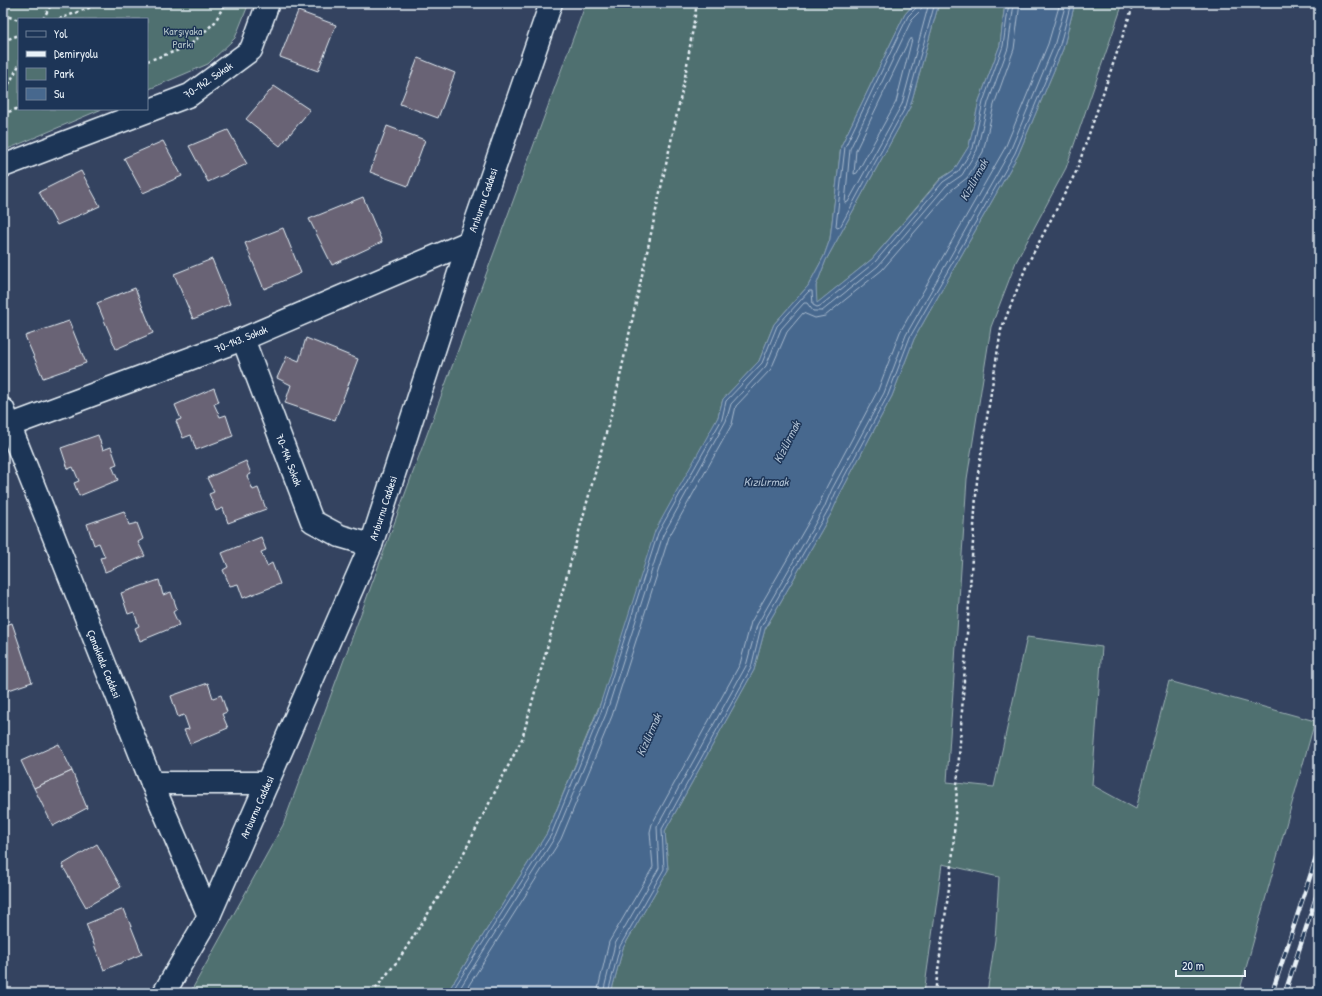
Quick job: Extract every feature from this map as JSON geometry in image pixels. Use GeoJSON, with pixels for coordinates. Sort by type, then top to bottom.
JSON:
{"type":"FeatureCollection","features":[{"type":"Feature","properties":{"kind":"street","name":"70-142. Sokak"},"geometry":{"type":"LineString","coordinates":[[3,166],[190,95],[251,50],[268,3]]}},
{"type":"Feature","properties":{"kind":"street","name":"Arıburnu Caddesi"},"geometry":{"type":"LineString","coordinates":[[164,993],[209,916],[371,545],[469,242],[551,3]]}},
{"type":"Feature","properties":{"kind":"street","name":"70-143. Sokak"},"geometry":{"type":"LineString","coordinates":[[5,421],[243,339],[469,242]]}},
{"type":"Feature","properties":{"kind":"street","name":"70-144. Sokak"},"geometry":{"type":"LineString","coordinates":[[243,339],[312,521],[340,536],[371,545]]}},
{"type":"Feature","properties":{"kind":"street","name":"Çanakkale Caddesi"},"geometry":{"type":"LineString","coordinates":[[5,421],[152,783],[209,916]]}},
{"type":"Feature","properties":{"kind":"street"},"geometry":{"type":"LineString","coordinates":[[152,783],[267,783]]}},
{"type":"Feature","properties":{"kind":"path"},"geometry":{"type":"LineString","coordinates":[[44,18],[52,3]]}},
{"type":"Feature","properties":{"kind":"path"},"geometry":{"type":"LineString","coordinates":[[62,18],[102,3]]}},
{"type":"Feature","properties":{"kind":"path"},"geometry":{"type":"LineString","coordinates":[[148,61],[188,47],[215,22],[225,3]]}},
{"type":"Feature","properties":{"kind":"path"},"geometry":{"type":"LineString","coordinates":[[372,993],[399,959],[452,876],[522,739],[614,404],[683,84],[697,3]]}},
{"type":"Feature","properties":{"kind":"path"},"geometry":{"type":"LineString","coordinates":[[935,993],[952,865],[978,480],[1002,330],[1026,267],[1076,172],[1134,3]]}},
{"type":"Feature","properties":{"kind":"path"},"geometry":{"type":"LineString","coordinates":[[3,15],[18,20]]}},
{"type":"Feature","properties":{"kind":"path"},"geometry":{"type":"LineString","coordinates":[[3,41],[18,35]]}},
{"type":"Feature","properties":{"kind":"path"},"geometry":{"type":"LineString","coordinates":[[3,95],[18,67]]}},
{"type":"Feature","properties":{"kind":"path"},"geometry":{"type":"LineString","coordinates":[[3,114],[18,108]]}},
{"type":"Feature","properties":{"kind":"green space","name":"Karşıyaka Parkı"},"geometry":{"type":"Polygon","coordinates":[[[3,3],[249,3],[235,38],[208,64],[148,90],[148,18],[18,18],[18,110],[100,110],[3,151],[3,3]]]}},
{"type":"Feature","properties":{"kind":"green space"},"geometry":{"type":"Polygon","coordinates":[[[586,3],[915,3],[905,14],[841,146],[830,239],[824,256],[808,286],[774,324],[759,361],[723,399],[718,417],[547,833],[447,993],[190,993],[283,825],[586,3]]]}},
{"type":"Feature","properties":{"kind":"green space"},"geometry":{"type":"Polygon","coordinates":[[[939,3],[1005,3],[1000,45],[979,101],[969,146],[954,170],[940,179],[872,259],[816,304],[816,286],[826,260],[910,107],[939,3]]]}},
{"type":"Feature","properties":{"kind":"green space"},"geometry":{"type":"Polygon","coordinates":[[[1075,3],[1123,3],[1066,168],[1016,262],[991,327],[967,479],[947,782],[994,787],[1027,637],[1102,647],[1092,785],[1136,809],[1169,681],[1315,721],[1239,993],[987,993],[995,940],[999,877],[942,864],[924,993],[611,993],[623,948],[668,870],[665,831],[754,670],[765,629],[832,512],[892,396],[914,339],[1018,155],[1063,49],[1075,3]]]}},
{"type":"Feature","properties":{"kind":"water","name":"Kızılırmak"},"geometry":{"type":"Polygon","coordinates":[[[915,3],[939,3],[910,107],[826,260],[816,286],[817,303],[872,259],[941,179],[954,170],[969,146],[979,101],[1000,45],[1005,3],[1075,3],[1063,49],[1018,155],[914,339],[892,396],[832,512],[765,629],[754,670],[665,831],[668,870],[623,948],[611,993],[447,993],[547,833],[598,711],[655,531],[718,417],[723,399],[759,361],[774,324],[808,286],[824,256],[830,239],[841,146],[905,14],[915,3]]]}},
{"type":"Feature","properties":{"kind":"building"},"geometry":{"type":"Polygon","coordinates":[[[298,11],[336,25],[318,71],[280,57],[298,11]]]}},
{"type":"Feature","properties":{"kind":"building"},"geometry":{"type":"Polygon","coordinates":[[[418,58],[455,73],[438,118],[400,104],[418,58]]]}},
{"type":"Feature","properties":{"kind":"building"},"geometry":{"type":"Polygon","coordinates":[[[274,86],[310,110],[280,146],[246,119],[274,86]]]}},
{"type":"Feature","properties":{"kind":"building"},"geometry":{"type":"Polygon","coordinates":[[[387,126],[425,140],[408,186],[370,172],[387,126]]]}},
{"type":"Feature","properties":{"kind":"building"},"geometry":{"type":"Polygon","coordinates":[[[228,130],[247,164],[208,182],[189,146],[228,130]]]}},
{"type":"Feature","properties":{"kind":"building"},"geometry":{"type":"Polygon","coordinates":[[[163,141],[182,176],[143,193],[124,158],[163,141]]]}},
{"type":"Feature","properties":{"kind":"building"},"geometry":{"type":"Polygon","coordinates":[[[81,171],[100,206],[57,225],[39,192],[81,171]]]}},
{"type":"Feature","properties":{"kind":"building"},"geometry":{"type":"Polygon","coordinates":[[[363,197],[382,242],[332,265],[309,219],[363,197]]]}},
{"type":"Feature","properties":{"kind":"building"},"geometry":{"type":"Polygon","coordinates":[[[283,228],[301,273],[264,289],[245,243],[283,228]]]}},
{"type":"Feature","properties":{"kind":"building"},"geometry":{"type":"Polygon","coordinates":[[[212,259],[230,304],[193,319],[174,274],[212,259]]]}},
{"type":"Feature","properties":{"kind":"building"},"geometry":{"type":"Polygon","coordinates":[[[135,288],[153,333],[116,349],[97,303],[135,288]]]}},
{"type":"Feature","properties":{"kind":"building"},"geometry":{"type":"Polygon","coordinates":[[[69,321],[86,363],[43,378],[25,336],[69,321]]]}},
{"type":"Feature","properties":{"kind":"building"},"geometry":{"type":"Polygon","coordinates":[[[306,338],[358,359],[335,420],[285,403],[291,385],[277,378],[287,356],[299,361],[306,338]]]}},
{"type":"Feature","properties":{"kind":"building"},"geometry":{"type":"Polygon","coordinates":[[[214,388],[219,402],[214,404],[220,417],[226,415],[233,436],[196,450],[191,435],[183,438],[176,421],[181,419],[175,405],[214,388]]]}},
{"type":"Feature","properties":{"kind":"building"},"geometry":{"type":"Polygon","coordinates":[[[98,435],[103,450],[111,447],[117,464],[112,466],[118,480],[79,496],[74,483],[79,481],[73,467],[68,469],[61,448],[98,435]]]}},
{"type":"Feature","properties":{"kind":"building"},"geometry":{"type":"Polygon","coordinates":[[[246,461],[251,474],[247,476],[253,490],[258,488],[266,509],[228,523],[223,508],[216,511],[209,494],[214,492],[207,478],[246,461]]]}},
{"type":"Feature","properties":{"kind":"building"},"geometry":{"type":"Polygon","coordinates":[[[124,511],[129,525],[137,523],[143,539],[138,542],[145,556],[105,572],[100,558],[105,557],[99,543],[94,545],[87,524],[124,511]]]}},
{"type":"Feature","properties":{"kind":"building"},"geometry":{"type":"Polygon","coordinates":[[[261,537],[266,550],[261,552],[267,566],[272,563],[280,584],[243,598],[238,584],[230,586],[223,570],[228,567],[222,553],[261,537]]]}},
{"type":"Feature","properties":{"kind":"building"},"geometry":{"type":"Polygon","coordinates":[[[159,580],[163,595],[171,592],[177,609],[173,612],[179,625],[140,641],[135,628],[139,626],[134,612],[128,614],[121,593],[159,580]]]}},
{"type":"Feature","properties":{"kind":"building"},"geometry":{"type":"Polygon","coordinates":[[[12,623],[32,682],[3,692],[3,626],[12,623]]]}},
{"type":"Feature","properties":{"kind":"building"},"geometry":{"type":"Polygon","coordinates":[[[208,683],[213,698],[221,695],[227,712],[222,714],[228,728],[190,744],[184,730],[189,729],[184,715],[178,717],[171,696],[208,683]]]}},
{"type":"Feature","properties":{"kind":"building"},"geometry":{"type":"Polygon","coordinates":[[[59,744],[72,771],[34,788],[21,761],[59,744]]]}},
{"type":"Feature","properties":{"kind":"building"},"geometry":{"type":"Polygon","coordinates":[[[72,771],[87,808],[53,826],[34,788],[72,771]]]}},
{"type":"Feature","properties":{"kind":"building"},"geometry":{"type":"Polygon","coordinates":[[[97,844],[121,887],[86,907],[62,865],[97,844]]]}},
{"type":"Feature","properties":{"kind":"building"},"geometry":{"type":"Polygon","coordinates":[[[124,909],[142,954],[104,970],[86,924],[124,909]]]}},
{"type":"Feature","properties":{"kind":"railway"},"geometry":{"type":"LineString","coordinates":[[1272,993],[1319,849]]}},
{"type":"Feature","properties":{"kind":"railway"},"geometry":{"type":"LineString","coordinates":[[1285,993],[1319,888]]}},
{"type":"Feature","properties":{"kind":"water label","name":"Kizilirmak"},"geometry":{"type":"Point","coordinates":[974,180]}},
{"type":"Feature","properties":{"kind":"water label","name":"Kizilirmak"},"geometry":{"type":"Point","coordinates":[787,442]}},
{"type":"Feature","properties":{"kind":"water label","name":"Kizilirmak"},"geometry":{"type":"Point","coordinates":[649,735]}}]}
